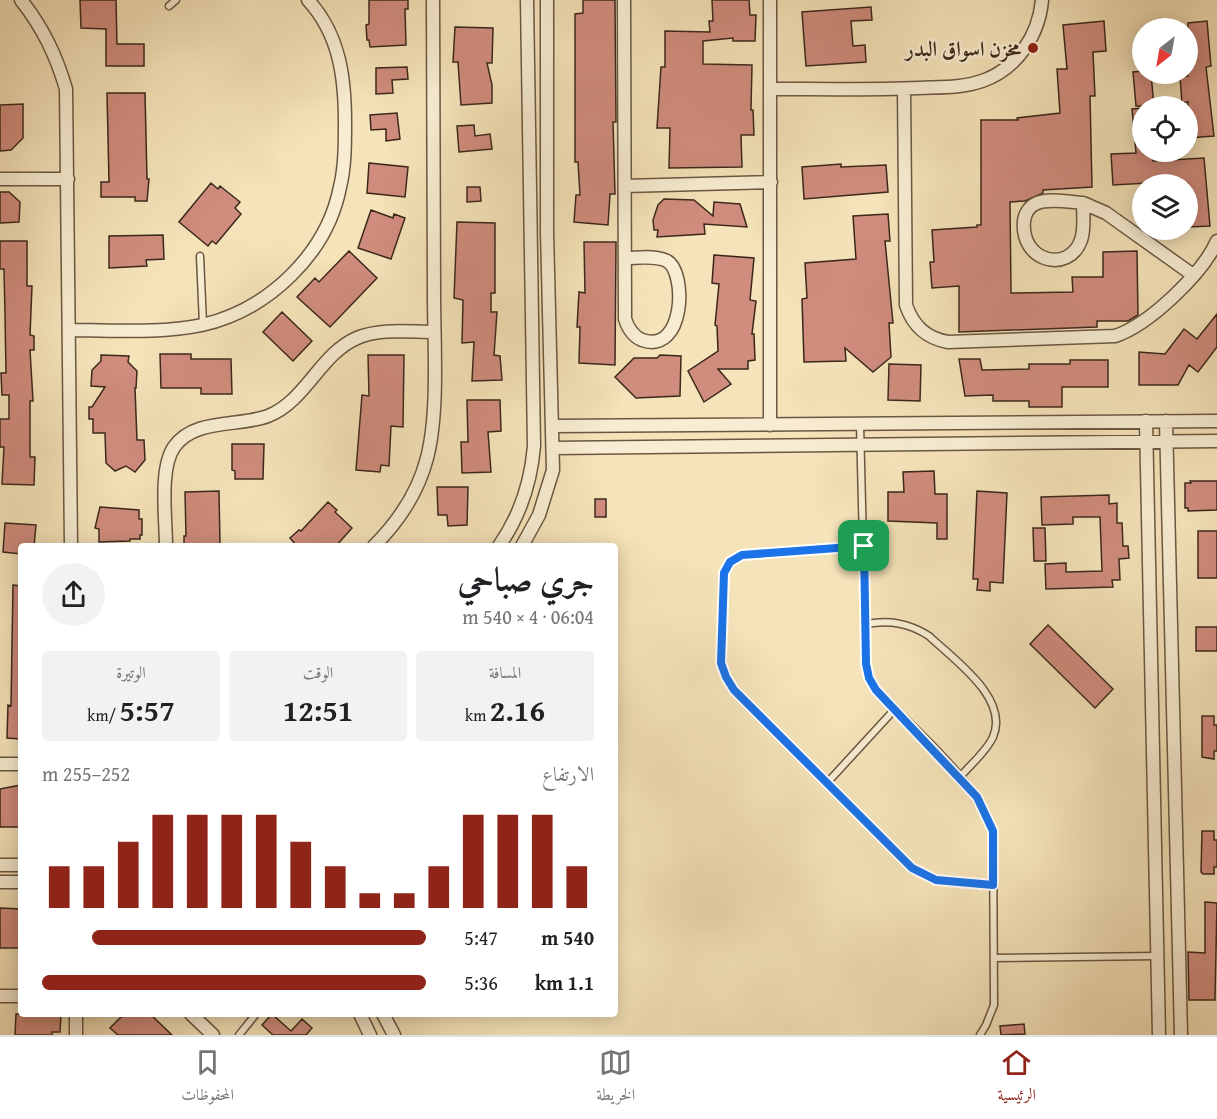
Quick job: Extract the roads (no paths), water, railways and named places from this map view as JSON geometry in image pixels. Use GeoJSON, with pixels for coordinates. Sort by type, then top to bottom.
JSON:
{"type":"FeatureCollection","features":[{"type":"Feature","properties":{"kind":"street"},"geometry":{"type":"LineString","coordinates":[[21,0],[49,41],[66,89],[71,543]]}},
{"type":"Feature","properties":{"kind":"street"},"geometry":{"type":"LineString","coordinates":[[69,330],[160,330],[203,324],[248,307],[287,279],[319,239],[332,214],[340,188],[344,164],[345,105],[338,53],[330,30],[308,0]]}},
{"type":"Feature","properties":{"kind":"street"},"geometry":{"type":"LineString","coordinates":[[377,543],[407,506],[421,477],[427,457],[433,416],[433,0]]}},
{"type":"Feature","properties":{"kind":"street"},"geometry":{"type":"LineString","coordinates":[[501,543],[516,517],[532,470],[534,425],[527,0]]}},
{"type":"Feature","properties":{"kind":"street"},"geometry":{"type":"LineString","coordinates":[[524,543],[539,515],[553,470],[547,0]]}},
{"type":"Feature","properties":{"kind":"street"},"geometry":{"type":"LineString","coordinates":[[624,0],[625,319],[632,333],[646,341],[661,339],[668,335],[676,322],[677,272],[671,263],[661,258],[625,258]]}},
{"type":"Feature","properties":{"kind":"street"},"geometry":{"type":"LineString","coordinates":[[770,0],[770,425]]}},
{"type":"Feature","properties":{"kind":"street"},"geometry":{"type":"LineString","coordinates":[[771,89],[962,86],[984,80],[1004,70],[1020,55],[1034,34],[1042,0]]}},
{"type":"Feature","properties":{"kind":"street"},"geometry":{"type":"LineString","coordinates":[[904,88],[906,305],[909,315],[923,332],[939,340],[948,342],[1115,336],[1132,330],[1148,320],[1193,274],[1210,254],[1217,240]]}},
{"type":"Feature","properties":{"kind":"street"},"geometry":{"type":"LineString","coordinates":[[0,179],[68,179]]}},
{"type":"Feature","properties":{"kind":"street"},"geometry":{"type":"LineString","coordinates":[[625,186],[771,182]]}},
{"type":"Feature","properties":{"kind":"street"},"geometry":{"type":"LineString","coordinates":[[1083,203],[1081,240],[1071,254],[1054,260],[1046,259],[1030,250],[1023,234],[1024,217],[1031,207],[1041,202],[1083,203],[1106,213],[1193,274]]}},
{"type":"Feature","properties":{"kind":"street"},"geometry":{"type":"LineString","coordinates":[[531,297],[550,297]]}},
{"type":"Feature","properties":{"kind":"street"},"geometry":{"type":"LineString","coordinates":[[166,543],[166,464],[170,453],[183,436],[204,428],[257,419],[281,409],[292,401],[343,346],[357,338],[379,333],[434,332]]}},
{"type":"Feature","properties":{"kind":"street"},"geometry":{"type":"LineString","coordinates":[[554,426],[1217,420]]}},
{"type":"Feature","properties":{"kind":"street"},"geometry":{"type":"LineString","coordinates":[[1146,421],[1159,1035]]}},
{"type":"Feature","properties":{"kind":"street"},"geometry":{"type":"LineString","coordinates":[[1166,421],[1180,1035]]}},
{"type":"Feature","properties":{"kind":"street"},"geometry":{"type":"LineString","coordinates":[[553,448],[1217,441]]}},
{"type":"Feature","properties":{"kind":"street"},"geometry":{"type":"LineString","coordinates":[[0,764],[18,764]]}},
{"type":"Feature","properties":{"kind":"street"},"geometry":{"type":"LineString","coordinates":[[0,865],[18,865]]}},
{"type":"Feature","properties":{"kind":"street"},"geometry":{"type":"LineString","coordinates":[[0,882],[18,882]]}},
{"type":"Feature","properties":{"kind":"street"},"geometry":{"type":"LineString","coordinates":[[1157,956],[1179,956]]}},
{"type":"Feature","properties":{"kind":"street"},"geometry":{"type":"LineString","coordinates":[[0,996],[18,996]]}},
{"type":"Feature","properties":{"kind":"street"},"geometry":{"type":"LineString","coordinates":[[76,1017],[76,1035]]}},
{"type":"Feature","properties":{"kind":"street"},"geometry":{"type":"LineString","coordinates":[[194,1017],[213,1035]]}},
{"type":"Feature","properties":{"kind":"street"},"geometry":{"type":"LineString","coordinates":[[361,1017],[370,1035]]}},
{"type":"Feature","properties":{"kind":"street"},"geometry":{"type":"LineString","coordinates":[[385,1017],[394,1035]]}},
{"type":"Feature","properties":{"kind":"lane"},"geometry":{"type":"LineString","coordinates":[[169,6],[176,0]]}},
{"type":"Feature","properties":{"kind":"lane"},"geometry":{"type":"LineString","coordinates":[[200,256],[203,324]]}},
{"type":"Feature","properties":{"kind":"lane"},"geometry":{"type":"LineString","coordinates":[[860,424],[866,664],[869,678],[876,690],[977,797],[993,831],[993,1005],[980,1035]]}},
{"type":"Feature","properties":{"kind":"lane"},"geometry":{"type":"LineString","coordinates":[[864,546],[742,555],[730,562],[724,573],[721,663],[726,677],[734,690],[919,874],[936,880],[993,885]]}},
{"type":"Feature","properties":{"kind":"lane"},"geometry":{"type":"LineString","coordinates":[[866,624],[899,623],[920,630],[986,692],[995,718],[993,737],[960,777]]}},
{"type":"Feature","properties":{"kind":"lane"},"geometry":{"type":"LineString","coordinates":[[827,783],[895,709]]}},
{"type":"Feature","properties":{"kind":"lane"},"geometry":{"type":"LineString","coordinates":[[994,958],[1157,956]]}},
{"type":"Feature","properties":{"kind":"lane"},"geometry":{"type":"LineString","coordinates":[[239,1035],[253,1017]]}},
{"type":"Feature","properties":{"kind":"place","name":"مخزن اسواق البدر"},"geometry":{"type":"Point","coordinates":[1033,48]}}]}
